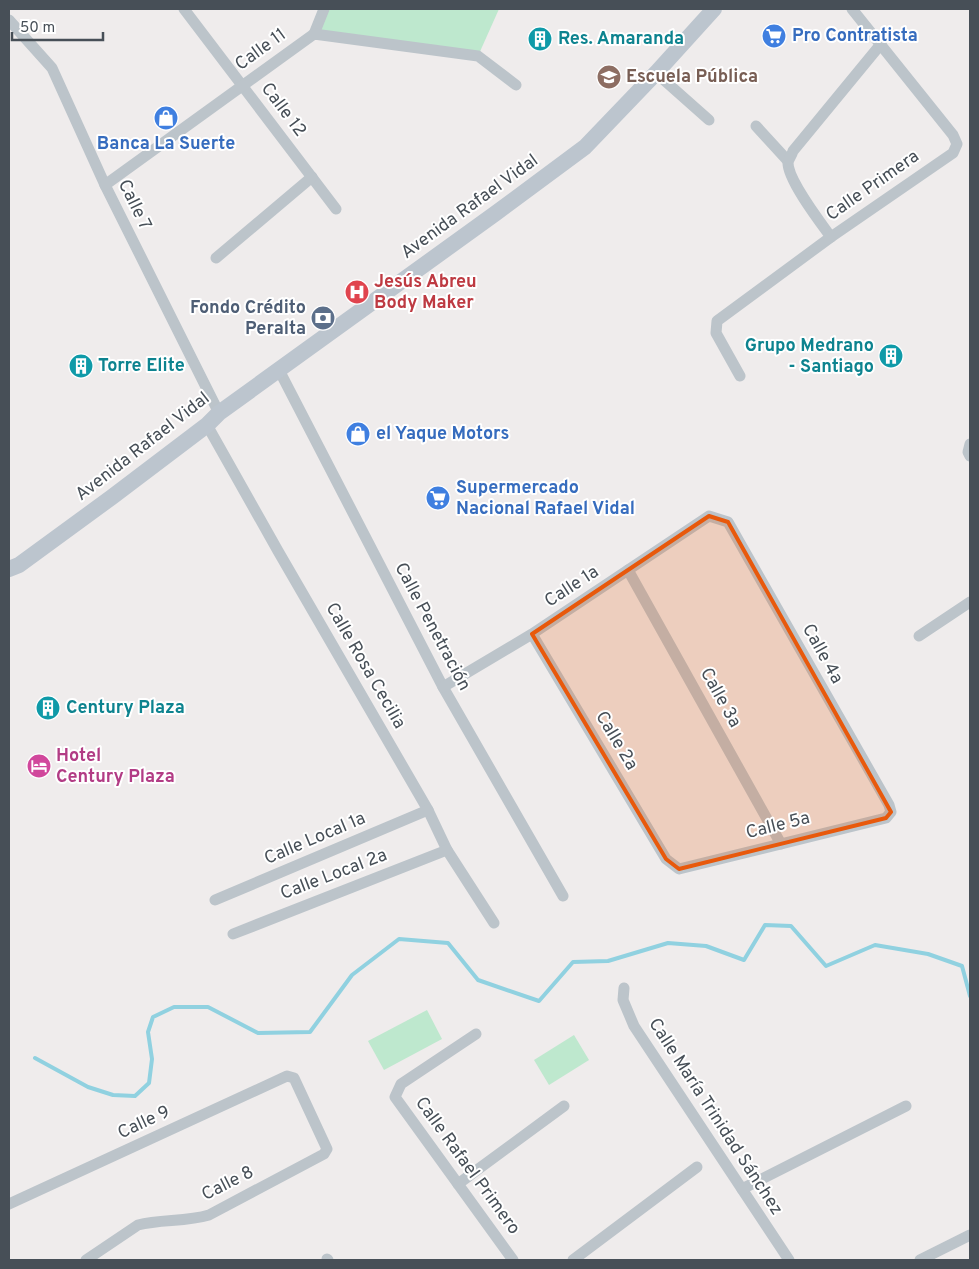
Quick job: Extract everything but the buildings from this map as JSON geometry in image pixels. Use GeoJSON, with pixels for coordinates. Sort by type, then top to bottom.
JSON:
{"type":"FeatureCollection","features":[{"type":"Feature","properties":{"kind":"main road","name":"Avenida Rafael Vidal"},"geometry":{"type":"LineString","coordinates":[[9,569],[19,564],[112,497],[207,425],[219,413],[585,147],[714,9]]}},
{"type":"Feature","properties":{"kind":"street","name":"Calle 12"},"geometry":{"type":"LineString","coordinates":[[184,9],[336,209]]}},
{"type":"Feature","properties":{"kind":"street"},"geometry":{"type":"LineString","coordinates":[[314,34],[324,9]]}},
{"type":"Feature","properties":{"kind":"street","name":"Calle Primera"},"geometry":{"type":"LineString","coordinates":[[740,376],[716,334],[717,321],[831,237],[952,153],[957,144],[953,135],[852,9]]}},
{"type":"Feature","properties":{"kind":"street","name":"Calle 7"},"geometry":{"type":"LineString","coordinates":[[9,20],[52,68],[105,185],[219,413]]}},
{"type":"Feature","properties":{"kind":"street","name":"Calle 11"},"geometry":{"type":"LineString","coordinates":[[105,185],[314,34],[478,56],[516,85]]}},
{"type":"Feature","properties":{"kind":"street"},"geometry":{"type":"LineString","coordinates":[[788,161],[793,152],[881,44]]}},
{"type":"Feature","properties":{"kind":"street"},"geometry":{"type":"LineString","coordinates":[[656,73],[709,120]]}},
{"type":"Feature","properties":{"kind":"street"},"geometry":{"type":"LineString","coordinates":[[756,126],[788,161],[790,173],[807,203],[831,237]]}},
{"type":"Feature","properties":{"kind":"street"},"geometry":{"type":"LineString","coordinates":[[216,258],[312,177]]}},
{"type":"Feature","properties":{"kind":"street","name":"Calle Penetración"},"geometry":{"type":"LineString","coordinates":[[279,370],[443,687],[563,896]]}},
{"type":"Feature","properties":{"kind":"street","name":"Calle Rosa Cecilia"},"geometry":{"type":"LineString","coordinates":[[207,425],[428,810],[447,850],[494,923]]}},
{"type":"Feature","properties":{"kind":"street"},"geometry":{"type":"LineString","coordinates":[[970,444],[968,452],[970,456]]}},
{"type":"Feature","properties":{"kind":"street","name":"Calle 1a"},"geometry":{"type":"LineString","coordinates":[[443,687],[532,634],[709,516],[718,518]]}},
{"type":"Feature","properties":{"kind":"street","name":"Calle 4a"},"geometry":{"type":"LineString","coordinates":[[718,518],[728,522],[889,805],[891,812]]}},
{"type":"Feature","properties":{"kind":"street","name":"Calle 3a"},"geometry":{"type":"LineString","coordinates":[[628,570],[781,844]]}},
{"type":"Feature","properties":{"kind":"street"},"geometry":{"type":"LineString","coordinates":[[919,636],[970,602]]}},
{"type":"Feature","properties":{"kind":"street","name":"Calle 2a"},"geometry":{"type":"LineString","coordinates":[[532,634],[666,859],[672,864]]}},
{"type":"Feature","properties":{"kind":"street","name":"Calle Local 1a"},"geometry":{"type":"LineString","coordinates":[[215,900],[428,810]]}},
{"type":"Feature","properties":{"kind":"street","name":"Calle 5a"},"geometry":{"type":"LineString","coordinates":[[672,864],[679,869],[886,818],[891,812]]}},
{"type":"Feature","properties":{"kind":"street","name":"Calle Local 2a"},"geometry":{"type":"LineString","coordinates":[[233,934],[447,850]]}},
{"type":"Feature","properties":{"kind":"street","name":"Calle María Trinidad Sánchez"},"geometry":{"type":"LineString","coordinates":[[624,988],[623,1000],[634,1026],[789,1260]]}},
{"type":"Feature","properties":{"kind":"street","name":"Calle Rafael Primero"},"geometry":{"type":"LineString","coordinates":[[476,1034],[401,1084],[395,1097],[513,1260]]}},
{"type":"Feature","properties":{"kind":"street","name":"Calle 9"},"geometry":{"type":"LineString","coordinates":[[9,1204],[287,1076],[294,1078]]}},
{"type":"Feature","properties":{"kind":"street","name":"Calle 8"},"geometry":{"type":"LineString","coordinates":[[86,1260],[138,1225],[147,1222],[196,1219],[209,1215],[324,1154],[327,1149],[294,1078]]}},
{"type":"Feature","properties":{"kind":"street"},"geometry":{"type":"LineString","coordinates":[[458,1184],[564,1106]]}},
{"type":"Feature","properties":{"kind":"street"},"geometry":{"type":"LineString","coordinates":[[742,1188],[906,1106]]}},
{"type":"Feature","properties":{"kind":"street"},"geometry":{"type":"LineString","coordinates":[[573,1260],[697,1167]]}},
{"type":"Feature","properties":{"kind":"street"},"geometry":{"type":"LineString","coordinates":[[920,1260],[970,1235]]}},
{"type":"Feature","properties":{"kind":"highlighted area"},"geometry":{"type":"Polygon","coordinates":[[[709,516],[728,522],[891,812],[886,818],[679,869],[666,859],[532,634],[709,516]]]}},
{"type":"Feature","properties":{"kind":"green space"},"geometry":{"type":"Polygon","coordinates":[[[324,9],[499,9],[478,56],[314,34],[324,9]]]}},
{"type":"Feature","properties":{"kind":"green space"},"geometry":{"type":"Polygon","coordinates":[[[427,1010],[442,1039],[384,1070],[368,1041],[427,1010]]]}},
{"type":"Feature","properties":{"kind":"green space"},"geometry":{"type":"Polygon","coordinates":[[[574,1035],[589,1060],[549,1085],[534,1060],[574,1035]]]}},
{"type":"Feature","properties":{"kind":"waterway"},"geometry":{"type":"LineString","coordinates":[[35,1058],[88,1087],[113,1095],[135,1096],[149,1083],[152,1059],[148,1032],[153,1017],[174,1007],[208,1007],[258,1033],[310,1032],[352,975],[399,939],[448,943],[478,980],[539,1001],[573,962],[608,961],[668,943],[706,946],[744,960],[765,925],[791,926],[826,966],[875,945],[928,954],[962,966],[970,996]]}},
{"type":"Feature","properties":{"kind":"place","name":"Pro Contratista"},"geometry":{"type":"Point","coordinates":[774,36]}},
{"type":"Feature","properties":{"kind":"place","name":"Res. Amaranda"},"geometry":{"type":"Point","coordinates":[540,39]}},
{"type":"Feature","properties":{"kind":"place","name":"Escuela Pública"},"geometry":{"type":"Point","coordinates":[609,77]}},
{"type":"Feature","properties":{"kind":"place","name":"Banca La Suerte"},"geometry":{"type":"Point","coordinates":[166,118]}},
{"type":"Feature","properties":{"kind":"place","name":"Jesús Abreu Body Maker"},"geometry":{"type":"Point","coordinates":[357,292]}},
{"type":"Feature","properties":{"kind":"place","name":"Fondo Crédito Peralta"},"geometry":{"type":"Point","coordinates":[323,318]}},
{"type":"Feature","properties":{"kind":"place","name":"Grupo Medrano - Santiago"},"geometry":{"type":"Point","coordinates":[891,356]}},
{"type":"Feature","properties":{"kind":"place","name":"Torre Elite"},"geometry":{"type":"Point","coordinates":[81,366]}},
{"type":"Feature","properties":{"kind":"place","name":"el Yaque Motors"},"geometry":{"type":"Point","coordinates":[358,434]}},
{"type":"Feature","properties":{"kind":"place","name":"Supermercado Nacional Rafael Vidal"},"geometry":{"type":"Point","coordinates":[438,498]}},
{"type":"Feature","properties":{"kind":"place","name":"Century Plaza"},"geometry":{"type":"Point","coordinates":[48,708]}},
{"type":"Feature","properties":{"kind":"place","name":"Hotel Century Plaza"},"geometry":{"type":"Point","coordinates":[39,766]}}]}
